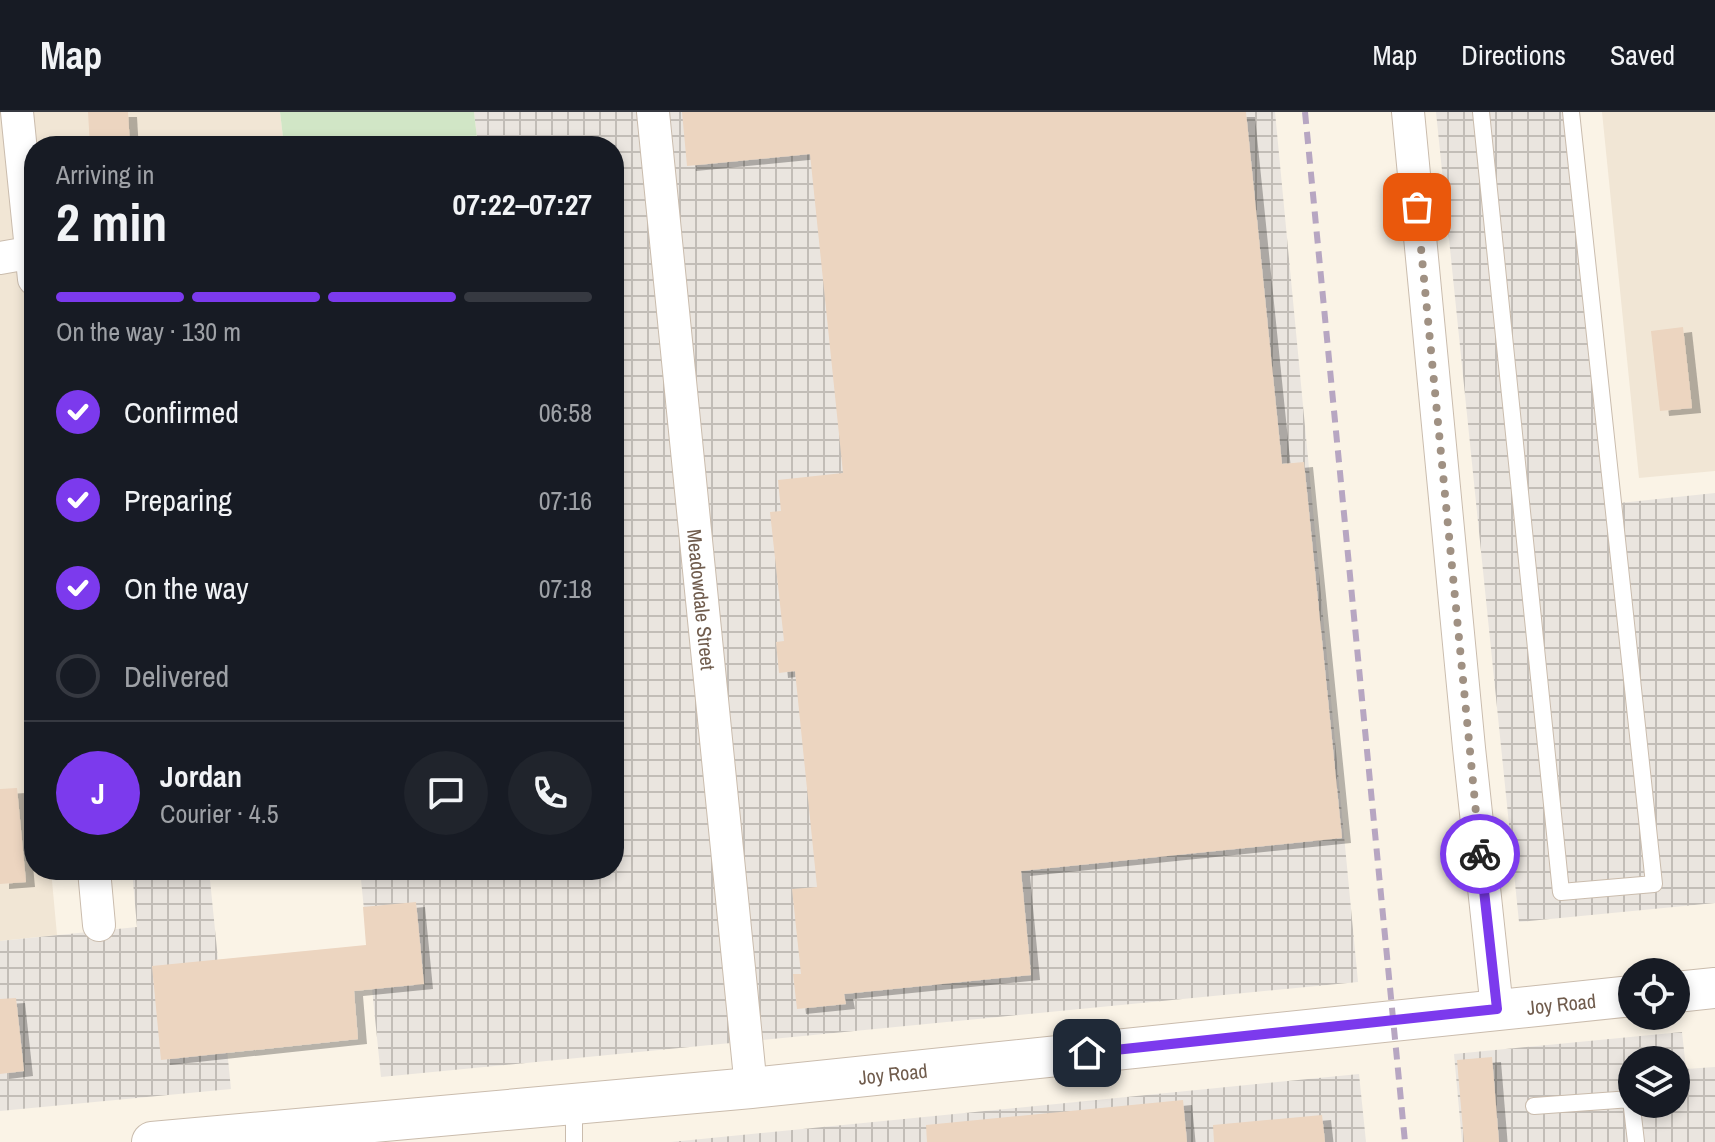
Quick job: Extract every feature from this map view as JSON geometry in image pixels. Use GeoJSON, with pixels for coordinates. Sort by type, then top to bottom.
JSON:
{"type":"FeatureCollection","features":[{"type":"Feature","properties":{"kind":"street"},"geometry":{"type":"LineString","coordinates":[[17,112],[24,242]]}},
{"type":"Feature","properties":{"kind":"street","name":"Meadowdale Street"},"geometry":{"type":"LineString","coordinates":[[653,112],[751,1088]]}},
{"type":"Feature","properties":{"kind":"street"},"geometry":{"type":"LineString","coordinates":[[1408,112],[1497,1009]]}},
{"type":"Feature","properties":{"kind":"street"},"geometry":{"type":"LineString","coordinates":[[95,880],[99,925]]}},
{"type":"Feature","properties":{"kind":"street"},"geometry":{"type":"LineString","coordinates":[[1690,991],[1715,988]]}},
{"type":"Feature","properties":{"kind":"street","name":"Joy Road"},"geometry":{"type":"LineString","coordinates":[[152,1142],[574,1123],[751,1088],[1618,997]]}},
{"type":"Feature","properties":{"kind":"lane"},"geometry":{"type":"LineString","coordinates":[[1481,112],[1561,892],[1654,884],[1571,112]]}},
{"type":"Feature","properties":{"kind":"lane"},"geometry":{"type":"LineString","coordinates":[[1534,1106],[1631,1099],[1636,1142]]}},
{"type":"Feature","properties":{"kind":"shaded area"},"geometry":{"type":"Polygon","coordinates":[[[0,112],[280,112],[283,136],[24,136],[24,880],[52,880],[57,935],[0,941],[0,112]]]}},
{"type":"Feature","properties":{"kind":"shaded area"},"geometry":{"type":"Polygon","coordinates":[[[474,112],[1275,112],[1358,982],[381,1077],[361,880],[624,880],[624,136],[477,136],[474,112]]]}},
{"type":"Feature","properties":{"kind":"shaded area"},"geometry":{"type":"Polygon","coordinates":[[[1436,112],[1569,112],[1610,504],[1715,493],[1715,903],[1519,922],[1436,112]]]}},
{"type":"Feature","properties":{"kind":"shaded area"},"geometry":{"type":"Polygon","coordinates":[[[1602,112],[1715,112],[1715,471],[1639,478],[1602,112]]]}},
{"type":"Feature","properties":{"kind":"shaded area"},"geometry":{"type":"Polygon","coordinates":[[[133,880],[210,880],[231,1089],[0,1111],[0,941],[137,927],[133,880]]]}},
{"type":"Feature","properties":{"kind":"shaded area"},"geometry":{"type":"Polygon","coordinates":[[[1682,1032],[1684,1046],[1618,1046],[1618,1118],[1690,1118],[1690,1069],[1715,1067],[1715,1142],[1462,1142],[1454,1054],[1682,1032]]]}},
{"type":"Feature","properties":{"kind":"shaded area"},"geometry":{"type":"Polygon","coordinates":[[[1359,1074],[1366,1142],[671,1142],[1359,1074]]]}},
{"type":"Feature","properties":{"kind":"green space"},"geometry":{"type":"Polygon","coordinates":[[[280,112],[474,112],[477,136],[283,136],[280,112]]]}},
{"type":"Feature","properties":{"kind":"building"},"geometry":{"type":"Polygon","coordinates":[[[88,112],[128,112],[129,136],[89,136],[88,112]]]}},
{"type":"Feature","properties":{"kind":"building"},"geometry":{"type":"Polygon","coordinates":[[[682,112],[1246,112],[1282,464],[1304,462],[1342,838],[1021,871],[1031,975],[844,994],[846,1004],[797,1009],[793,974],[801,974],[792,889],[817,887],[795,671],[779,673],[776,642],[784,641],[770,512],[781,511],[778,480],[843,473],[810,154],[687,166],[682,112]]]}},
{"type":"Feature","properties":{"kind":"building"},"geometry":{"type":"Polygon","coordinates":[[[1683,327],[1692,408],[1660,411],[1651,331],[1683,327]]]}},
{"type":"Feature","properties":{"kind":"building"},"geometry":{"type":"Polygon","coordinates":[[[17,788],[26,882],[0,884],[0,789],[17,788]]]}},
{"type":"Feature","properties":{"kind":"building"},"geometry":{"type":"Polygon","coordinates":[[[416,902],[424,984],[354,991],[358,1039],[161,1060],[152,966],[366,945],[363,907],[416,902]]]}},
{"type":"Feature","properties":{"kind":"building"},"geometry":{"type":"Polygon","coordinates":[[[16,998],[24,1071],[0,1074],[0,999],[16,998]]]}},
{"type":"Feature","properties":{"kind":"building"},"geometry":{"type":"Polygon","coordinates":[[[1492,1057],[1499,1142],[1464,1142],[1457,1060],[1492,1057]]]}},
{"type":"Feature","properties":{"kind":"building"},"geometry":{"type":"Polygon","coordinates":[[[1183,1100],[1187,1142],[927,1142],[926,1125],[1183,1100]]]}},
{"type":"Feature","properties":{"kind":"building"},"geometry":{"type":"Polygon","coordinates":[[[1322,1115],[1325,1142],[1214,1142],[1213,1125],[1322,1115]]]}},
{"type":"Feature","properties":{"kind":"railway"},"geometry":{"type":"LineString","coordinates":[[1305,112],[1405,1142]]}},
{"type":"Feature","properties":{"kind":"way so far"},"geometry":{"type":"LineString","coordinates":[[1417,207],[1480,854]]}},
{"type":"Feature","properties":{"kind":"route"},"geometry":{"type":"LineString","coordinates":[[1087,1053],[1497,1009],[1480,854]]}}]}
